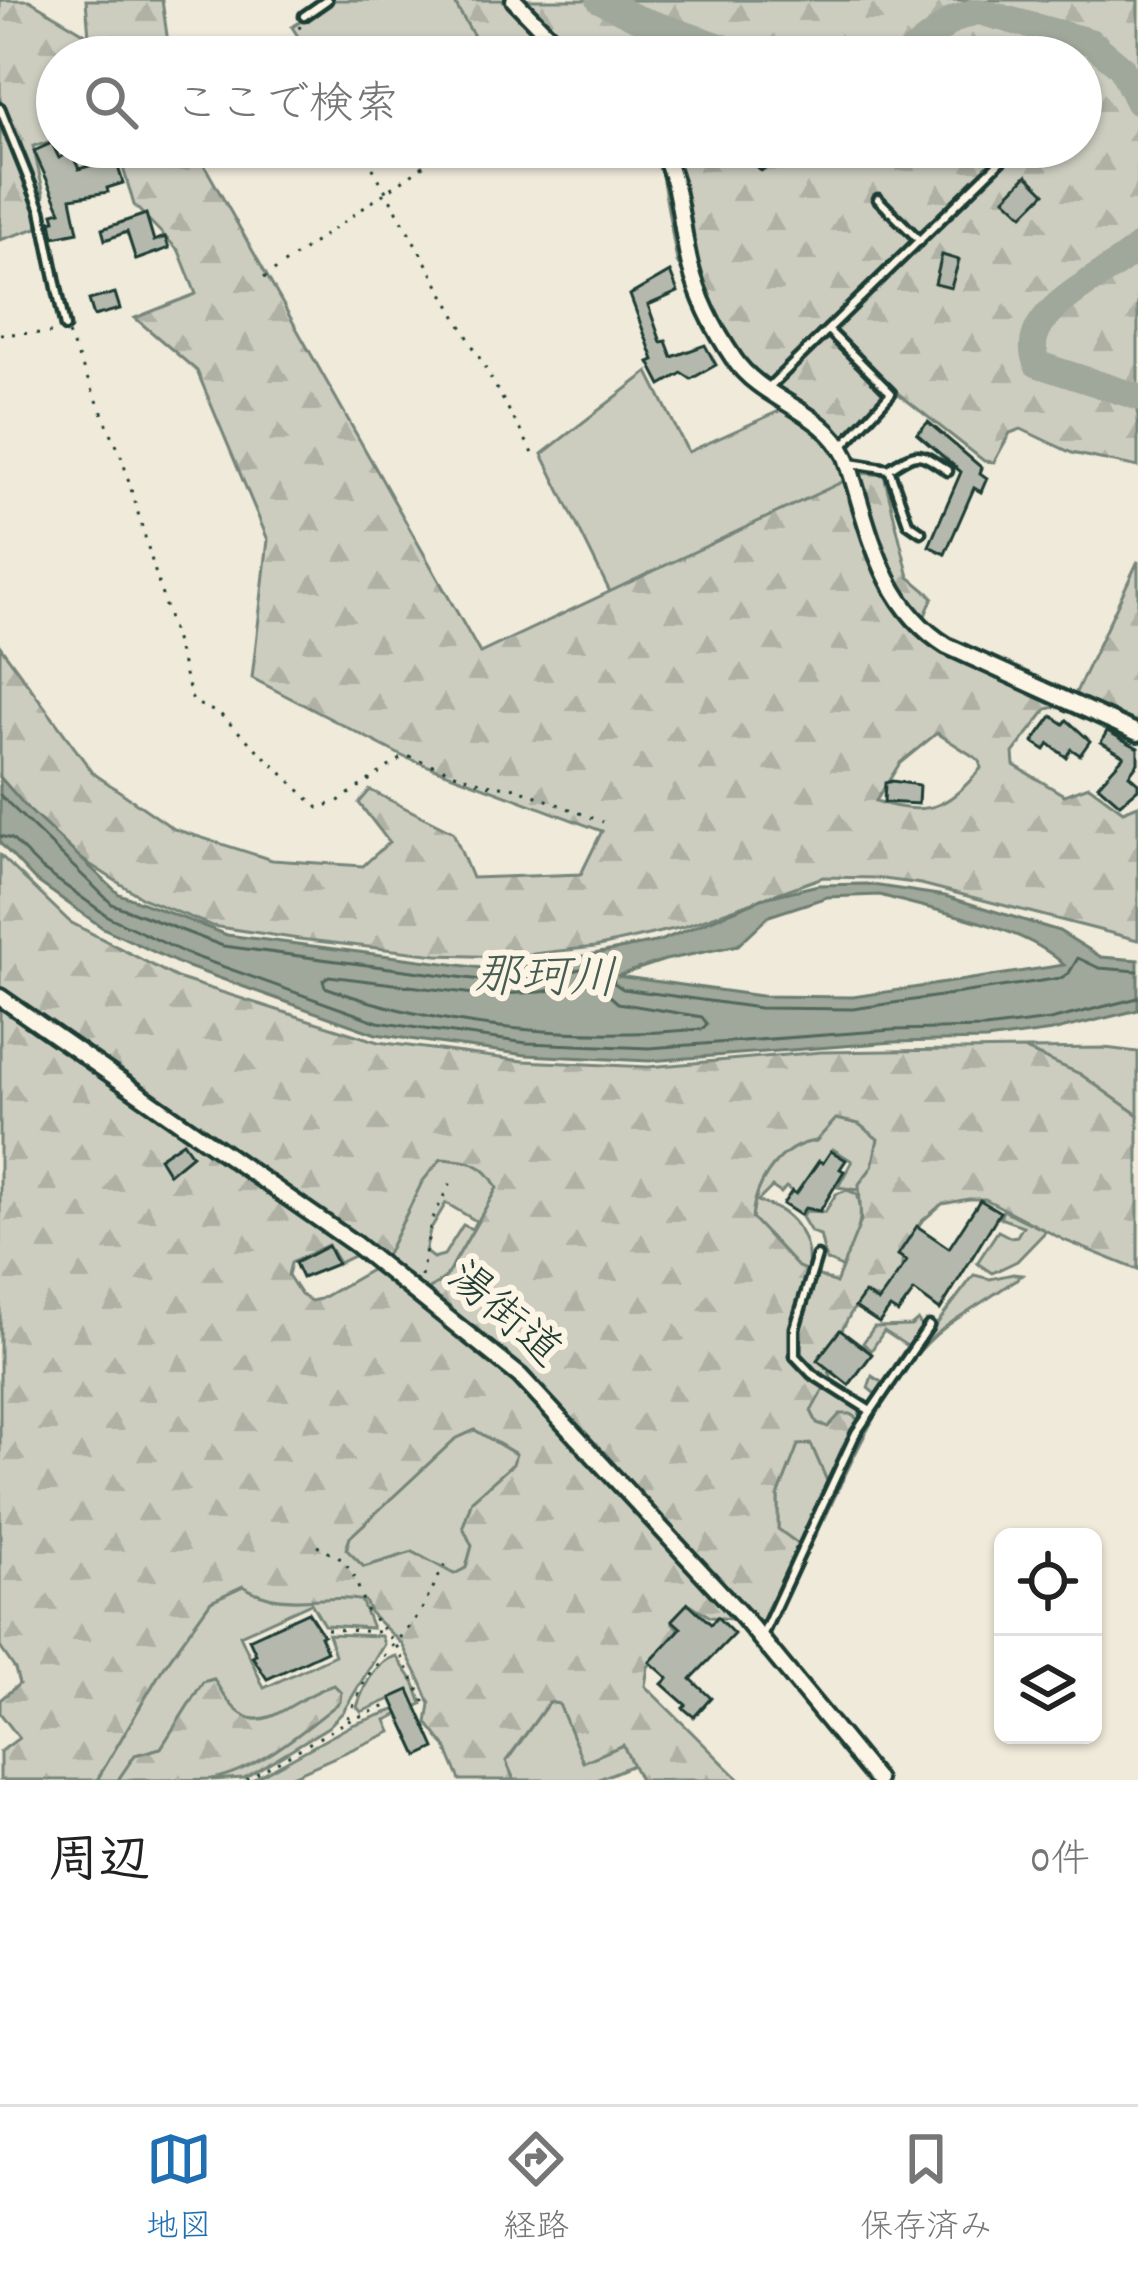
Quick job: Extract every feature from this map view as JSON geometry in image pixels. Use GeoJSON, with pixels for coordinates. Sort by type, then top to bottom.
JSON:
{"type":"FeatureCollection","features":[{"type":"Feature","properties":{"kind":"street"},"geometry":{"type":"LineString","coordinates":[[514,0],[549,36]]}},
{"type":"Feature","properties":{"kind":"street"},"geometry":{"type":"LineString","coordinates":[[667,168],[690,266],[736,362],[818,422],[844,455],[883,572],[919,629],[946,646],[1138,733]]}},
{"type":"Feature","properties":{"kind":"street","name":"湯街道"},"geometry":{"type":"LineString","coordinates":[[0,997],[160,1105],[413,1288],[533,1388],[761,1639],[877,1780]]}},
{"type":"Feature","properties":{"kind":"lane"},"geometry":{"type":"LineString","coordinates":[[304,16],[328,0]]}},
{"type":"Feature","properties":{"kind":"lane"},"geometry":{"type":"LineString","coordinates":[[0,108],[40,210],[66,330]]}},
{"type":"Feature","properties":{"kind":"lane"},"geometry":{"type":"LineString","coordinates":[[767,389],[995,168]]}},
{"type":"Feature","properties":{"kind":"lane"},"geometry":{"type":"LineString","coordinates":[[878,199],[920,241]]}},
{"type":"Feature","properties":{"kind":"lane"},"geometry":{"type":"LineString","coordinates":[[828,330],[890,393],[844,455],[889,470]]}},
{"type":"Feature","properties":{"kind":"lane"},"geometry":{"type":"LineString","coordinates":[[889,470],[921,452],[948,471]]}},
{"type":"Feature","properties":{"kind":"lane"},"geometry":{"type":"LineString","coordinates":[[889,470],[908,523],[921,532]]}},
{"type":"Feature","properties":{"kind":"lane"},"geometry":{"type":"LineString","coordinates":[[817,1256],[795,1328],[795,1356],[812,1375],[869,1410]]}},
{"type":"Feature","properties":{"kind":"lane"},"geometry":{"type":"LineString","coordinates":[[761,1639],[869,1410],[929,1327]]}},
{"type":"Feature","properties":{"kind":"path"},"geometry":{"type":"LineString","coordinates":[[304,16],[298,20],[304,36]]}},
{"type":"Feature","properties":{"kind":"path"},"geometry":{"type":"LineString","coordinates":[[372,168],[534,454]]}},
{"type":"Feature","properties":{"kind":"path"},"geometry":{"type":"LineString","coordinates":[[264,278],[419,168]]}},
{"type":"Feature","properties":{"kind":"path"},"geometry":{"type":"LineString","coordinates":[[0,334],[66,330],[122,458],[193,702],[220,714],[318,808],[338,802],[400,759],[412,757],[485,784],[516,788],[602,822]]}},
{"type":"Feature","properties":{"kind":"path"},"geometry":{"type":"LineString","coordinates":[[413,1288],[426,1265],[431,1222],[453,1178]]}},
{"type":"Feature","properties":{"kind":"path"},"geometry":{"type":"LineString","coordinates":[[317,1546],[343,1560],[366,1610],[395,1643],[426,1705]]}},
{"type":"Feature","properties":{"kind":"path"},"geometry":{"type":"LineString","coordinates":[[346,1722],[366,1678],[421,1613],[448,1558]]}},
{"type":"Feature","properties":{"kind":"path"},"geometry":{"type":"LineString","coordinates":[[327,1629],[383,1632]]}},
{"type":"Feature","properties":{"kind":"path"},"geometry":{"type":"LineString","coordinates":[[246,1780],[346,1722],[389,1705]]}},
{"type":"Feature","properties":{"kind":"green space"},"geometry":{"type":"Polygon","coordinates":[[[0,0],[29,0],[89,36],[36,36],[33,146],[44,194],[37,228],[0,240],[0,0]]]}},
{"type":"Feature","properties":{"kind":"green space"},"geometry":{"type":"Polygon","coordinates":[[[86,0],[162,0],[167,36],[89,36],[86,0]]]}},
{"type":"Feature","properties":{"kind":"green space"},"geometry":{"type":"Polygon","coordinates":[[[335,0],[453,0],[474,36],[298,36],[292,27],[335,0]]]}},
{"type":"Feature","properties":{"kind":"green space"},"geometry":{"type":"Polygon","coordinates":[[[453,0],[1138,0],[1138,467],[1072,453],[1021,429],[1010,433],[994,462],[984,461],[890,387],[843,437],[780,390],[743,380],[709,332],[677,261],[661,168],[1102,168],[1102,36],[474,36],[453,0]]]}},
{"type":"Feature","properties":{"kind":"green space"},"geometry":{"type":"Polygon","coordinates":[[[123,168],[206,168],[480,653],[861,473],[884,475],[909,577],[933,597],[918,632],[1070,705],[1138,561],[1138,742],[1059,706],[1047,709],[1013,753],[1014,765],[1064,795],[1089,786],[1123,811],[1138,805],[1138,940],[921,884],[823,877],[683,927],[595,947],[506,957],[437,955],[212,926],[144,899],[55,842],[0,796],[0,646],[93,773],[174,829],[272,860],[363,866],[389,842],[359,803],[370,790],[453,832],[472,878],[581,874],[602,831],[404,757],[252,678],[268,540],[197,371],[135,318],[196,294],[179,251],[134,205],[123,168]],[[937,733],[900,763],[876,801],[909,809],[935,806],[958,792],[981,768],[979,760],[937,733]]]}},
{"type":"Feature","properties":{"kind":"green space"},"geometry":{"type":"Polygon","coordinates":[[[648,372],[688,452],[786,408],[833,445],[848,480],[610,592],[542,454],[648,372]]]}},
{"type":"Feature","properties":{"kind":"green space"},"geometry":{"type":"Polygon","coordinates":[[[0,855],[70,922],[177,978],[378,1042],[523,1061],[648,1067],[821,1052],[1023,1049],[1080,1074],[1138,1115],[1138,1270],[1066,1241],[985,1199],[969,1199],[942,1204],[921,1222],[903,1253],[901,1276],[884,1300],[868,1296],[852,1311],[825,1362],[831,1376],[811,1411],[817,1423],[828,1427],[840,1414],[859,1420],[828,1483],[811,1444],[798,1445],[778,1496],[778,1529],[801,1546],[765,1622],[710,1617],[690,1604],[673,1623],[695,1646],[667,1645],[648,1667],[645,1686],[740,1780],[640,1780],[623,1745],[583,1762],[559,1704],[549,1702],[506,1761],[514,1780],[460,1780],[446,1747],[427,1723],[430,1704],[402,1644],[371,1614],[365,1601],[288,1600],[243,1586],[211,1601],[161,1671],[97,1780],[0,1780],[0,1752],[19,1738],[0,1713],[0,1700],[19,1684],[0,1647],[0,855]],[[836,1119],[816,1141],[791,1150],[772,1168],[758,1191],[752,1218],[798,1267],[836,1283],[861,1221],[859,1184],[872,1167],[878,1139],[859,1124],[836,1119]],[[441,1159],[422,1182],[383,1262],[366,1250],[339,1263],[328,1245],[291,1263],[288,1275],[301,1295],[311,1301],[320,1299],[378,1266],[425,1293],[446,1277],[497,1188],[481,1168],[450,1159],[441,1159]],[[475,1430],[455,1439],[350,1537],[346,1549],[364,1567],[413,1552],[454,1574],[466,1568],[472,1546],[463,1527],[472,1500],[513,1464],[516,1454],[475,1430]]]}},
{"type":"Feature","properties":{"kind":"green space"},"geometry":{"type":"Polygon","coordinates":[[[1024,1049],[1138,1052],[1138,1115],[1080,1074],[1024,1049]]]}},
{"type":"Feature","properties":{"kind":"green space"},"geometry":{"type":"Polygon","coordinates":[[[836,1118],[859,1124],[878,1139],[872,1167],[858,1190],[838,1187],[852,1161],[833,1149],[796,1194],[786,1187],[781,1193],[772,1187],[758,1201],[796,1225],[808,1252],[807,1271],[752,1218],[754,1205],[764,1179],[781,1158],[816,1141],[836,1118]]]}},
{"type":"Feature","properties":{"kind":"green space"},"geometry":{"type":"Polygon","coordinates":[[[441,1159],[481,1167],[497,1188],[446,1277],[425,1293],[383,1262],[422,1181],[441,1159]],[[446,1203],[430,1230],[425,1252],[433,1258],[444,1255],[463,1225],[472,1229],[476,1221],[446,1203]]]}},
{"type":"Feature","properties":{"kind":"green space"},"geometry":{"type":"Polygon","coordinates":[[[847,1190],[857,1194],[860,1212],[844,1268],[826,1260],[820,1235],[811,1232],[802,1217],[806,1211],[825,1212],[836,1194],[847,1190]]]}},
{"type":"Feature","properties":{"kind":"green space"},"geometry":{"type":"Polygon","coordinates":[[[1003,1210],[1046,1231],[1017,1261],[992,1273],[977,1263],[998,1231],[1017,1236],[1023,1226],[1000,1218],[1003,1210]]]}},
{"type":"Feature","properties":{"kind":"green space"},"geometry":{"type":"Polygon","coordinates":[[[974,1275],[990,1279],[1022,1275],[944,1328],[907,1366],[875,1416],[825,1518],[822,1515],[859,1434],[907,1363],[974,1275]]]}},
{"type":"Feature","properties":{"kind":"green space"},"geometry":{"type":"Polygon","coordinates":[[[918,1320],[923,1330],[880,1393],[874,1393],[868,1388],[872,1376],[883,1383],[907,1346],[884,1331],[871,1351],[863,1343],[874,1327],[911,1326],[918,1320]]]}},
{"type":"Feature","properties":{"kind":"green space"},"geometry":{"type":"Polygon","coordinates":[[[824,1386],[860,1411],[859,1420],[850,1414],[828,1427],[817,1423],[811,1411],[824,1386]]]}},
{"type":"Feature","properties":{"kind":"green space"},"geometry":{"type":"Polygon","coordinates":[[[475,1430],[517,1455],[514,1464],[472,1500],[463,1527],[472,1546],[466,1568],[454,1575],[413,1552],[364,1567],[346,1550],[350,1537],[455,1439],[475,1430]]]}},
{"type":"Feature","properties":{"kind":"green space"},"geometry":{"type":"Polygon","coordinates":[[[798,1444],[811,1444],[828,1483],[801,1546],[778,1530],[778,1496],[798,1444]]]}},
{"type":"Feature","properties":{"kind":"green space"},"geometry":{"type":"Polygon","coordinates":[[[243,1586],[287,1600],[361,1600],[372,1628],[324,1625],[311,1603],[240,1635],[264,1688],[335,1655],[328,1634],[381,1636],[384,1644],[343,1712],[328,1727],[244,1778],[211,1780],[237,1770],[341,1692],[334,1685],[280,1713],[253,1719],[228,1705],[213,1679],[203,1682],[161,1748],[135,1755],[118,1780],[97,1780],[161,1671],[211,1601],[243,1586]]]}},
{"type":"Feature","properties":{"kind":"green space"},"geometry":{"type":"Polygon","coordinates":[[[396,1656],[422,1704],[386,1720],[391,1732],[283,1780],[252,1780],[352,1725],[414,1703],[409,1691],[361,1712],[357,1707],[376,1670],[396,1656]]]}},
{"type":"Feature","properties":{"kind":"green space"},"geometry":{"type":"Polygon","coordinates":[[[214,1679],[229,1702],[256,1719],[334,1685],[341,1692],[340,1702],[280,1748],[229,1774],[212,1779],[118,1780],[135,1755],[161,1748],[203,1682],[214,1679]]]}},
{"type":"Feature","properties":{"kind":"green space"},"geometry":{"type":"Polygon","coordinates":[[[549,1702],[559,1704],[569,1722],[623,1745],[633,1765],[597,1780],[514,1780],[506,1762],[549,1702]]]}},
{"type":"Feature","properties":{"kind":"water","name":"那珂川"},"geometry":{"type":"Polygon","coordinates":[[[0,777],[119,894],[227,935],[482,968],[538,965],[660,941],[764,898],[818,885],[866,884],[945,896],[1059,931],[1101,957],[1138,960],[1138,1010],[1052,1031],[986,1040],[894,1042],[649,1061],[526,1055],[430,1042],[376,1034],[180,964],[103,928],[34,879],[0,843],[0,777]],[[880,895],[827,897],[769,916],[738,945],[617,976],[761,996],[853,997],[1064,965],[1047,951],[1003,930],[880,895]]]}},
{"type":"Feature","properties":{"kind":"building"},"geometry":{"type":"Polygon","coordinates":[[[42,168],[118,168],[123,183],[107,188],[108,192],[71,198],[78,232],[54,237],[53,213],[61,211],[42,168]]]}},
{"type":"Feature","properties":{"kind":"building"},"geometry":{"type":"Polygon","coordinates":[[[1027,175],[1045,193],[1023,215],[1005,198],[1027,175]]]}},
{"type":"Feature","properties":{"kind":"building"},"geometry":{"type":"Polygon","coordinates":[[[146,214],[154,241],[165,237],[169,248],[136,260],[127,232],[105,240],[102,229],[146,214]]]}},
{"type":"Feature","properties":{"kind":"building"},"geometry":{"type":"Polygon","coordinates":[[[942,255],[959,260],[951,288],[935,284],[942,255]]]}},
{"type":"Feature","properties":{"kind":"building"},"geometry":{"type":"Polygon","coordinates":[[[670,272],[678,292],[648,305],[661,342],[666,341],[672,357],[705,345],[716,365],[691,379],[682,373],[661,385],[649,362],[654,360],[630,295],[670,272]]]}},
{"type":"Feature","properties":{"kind":"building"},"geometry":{"type":"Polygon","coordinates":[[[115,293],[120,309],[94,316],[89,300],[115,293]]]}},
{"type":"Feature","properties":{"kind":"building"},"geometry":{"type":"Polygon","coordinates":[[[928,422],[982,468],[980,473],[987,478],[981,492],[974,488],[945,554],[929,546],[961,472],[917,434],[928,422]]]}},
{"type":"Feature","properties":{"kind":"building"},"geometry":{"type":"Polygon","coordinates":[[[1052,716],[1064,724],[1067,720],[1090,741],[1080,755],[1071,749],[1066,757],[1049,744],[1045,750],[1033,742],[1052,716]]]}},
{"type":"Feature","properties":{"kind":"building"},"geometry":{"type":"Polygon","coordinates":[[[1107,731],[1138,748],[1138,763],[1129,775],[1138,789],[1120,804],[1098,785],[1124,756],[1101,742],[1107,731]]]}},
{"type":"Feature","properties":{"kind":"building"},"geometry":{"type":"Polygon","coordinates":[[[885,783],[919,785],[918,804],[884,802],[885,783]]]}},
{"type":"Feature","properties":{"kind":"building"},"geometry":{"type":"Polygon","coordinates":[[[183,1142],[192,1155],[169,1174],[159,1158],[183,1142]]]}},
{"type":"Feature","properties":{"kind":"building"},"geometry":{"type":"Polygon","coordinates":[[[831,1151],[846,1160],[840,1169],[844,1171],[820,1211],[805,1208],[800,1215],[783,1204],[792,1191],[796,1194],[831,1151]]]}},
{"type":"Feature","properties":{"kind":"building"},"geometry":{"type":"Polygon","coordinates":[[[980,1200],[1000,1212],[940,1310],[914,1291],[898,1313],[890,1308],[879,1323],[855,1307],[865,1293],[878,1302],[907,1261],[898,1255],[917,1226],[949,1248],[980,1200]]]}},
{"type":"Feature","properties":{"kind":"building"},"geometry":{"type":"Polygon","coordinates":[[[328,1246],[337,1264],[302,1278],[295,1263],[328,1246]]]}},
{"type":"Feature","properties":{"kind":"building"},"geometry":{"type":"Polygon","coordinates":[[[840,1330],[872,1354],[849,1385],[817,1360],[840,1330]]]}},
{"type":"Feature","properties":{"kind":"building"},"geometry":{"type":"Polygon","coordinates":[[[688,1603],[711,1624],[717,1617],[734,1634],[691,1679],[711,1698],[694,1717],[662,1684],[668,1678],[650,1662],[681,1628],[672,1620],[688,1603]]]}},
{"type":"Feature","properties":{"kind":"building"},"geometry":{"type":"Polygon","coordinates":[[[308,1612],[327,1651],[267,1679],[252,1656],[256,1654],[249,1639],[308,1612]]]}},
{"type":"Feature","properties":{"kind":"building"},"geometry":{"type":"Polygon","coordinates":[[[409,1690],[435,1748],[418,1756],[391,1698],[409,1690]]]}},
{"type":"Feature","properties":{"kind":"waterway"},"geometry":{"type":"LineString","coordinates":[[600,0],[690,36]]}},
{"type":"Feature","properties":{"kind":"waterway"},"geometry":{"type":"LineString","coordinates":[[932,36],[954,19],[977,11],[1069,36]]}},
{"type":"Feature","properties":{"kind":"waterway"},"geometry":{"type":"LineString","coordinates":[[1102,51],[1121,67],[1138,102]]}},
{"type":"Feature","properties":{"kind":"waterway"},"geometry":{"type":"LineString","coordinates":[[1138,247],[1051,311],[1034,345],[1037,364],[1138,397]]}}]}
